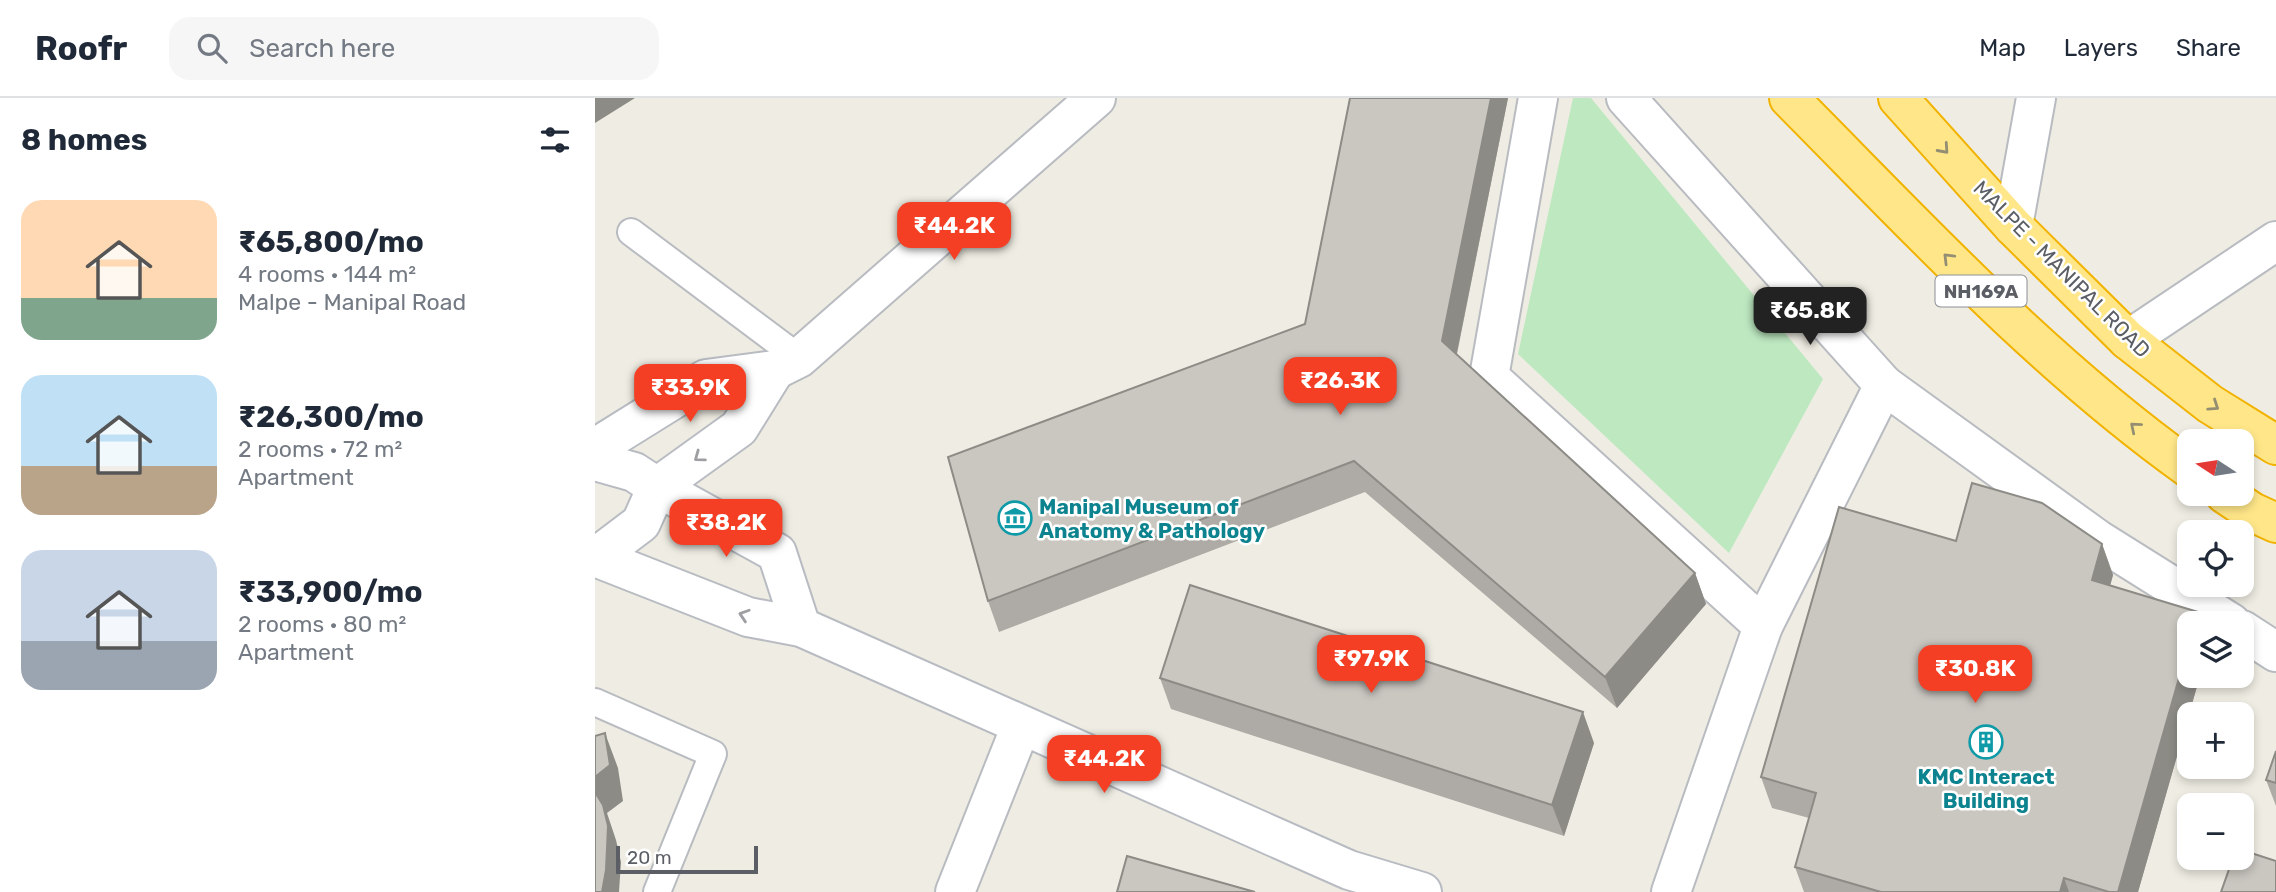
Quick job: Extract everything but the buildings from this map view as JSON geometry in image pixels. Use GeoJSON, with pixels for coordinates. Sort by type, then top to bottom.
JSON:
{"type":"FeatureCollection","features":[{"type":"Feature","properties":{"kind":"highway","name":"NH169A"},"geometry":{"type":"LineString","coordinates":[[1789,98],[2018,328],[2177,459]]}},
{"type":"Feature","properties":{"kind":"highway","name":"MALPE - MANIPAL ROAD"},"geometry":{"type":"LineString","coordinates":[[1898,98],[2013,226],[2128,340],[2210,404],[2276,445]]}},
{"type":"Feature","properties":{"kind":"highway"},"geometry":{"type":"LineString","coordinates":[[2243,506],[2276,523]]}},
{"type":"Feature","properties":{"kind":"street"},"geometry":{"type":"LineString","coordinates":[[595,557],[641,523],[657,487],[739,428],[787,364],[1096,98]]}},
{"type":"Feature","properties":{"kind":"street"},"geometry":{"type":"LineString","coordinates":[[1538,98],[1489,377],[1763,626]]}},
{"type":"Feature","properties":{"kind":"street"},"geometry":{"type":"LineString","coordinates":[[1626,98],[1884,385],[2097,538],[2212,611]]}},
{"type":"Feature","properties":{"kind":"street"},"geometry":{"type":"LineString","coordinates":[[2013,226],[2036,98]]}},
{"type":"Feature","properties":{"kind":"street"},"geometry":{"type":"LineString","coordinates":[[2128,340],[2276,241]]}},
{"type":"Feature","properties":{"kind":"street"},"geometry":{"type":"LineString","coordinates":[[595,448],[706,379],[787,364]]}},
{"type":"Feature","properties":{"kind":"street"},"geometry":{"type":"LineString","coordinates":[[1671,892],[1763,626],[1884,385]]}},
{"type":"Feature","properties":{"kind":"street"},"geometry":{"type":"LineString","coordinates":[[595,461],[634,472],[777,553],[805,630]]}},
{"type":"Feature","properties":{"kind":"street"},"geometry":{"type":"LineString","coordinates":[[595,557],[748,617],[805,630],[1349,870],[1422,892]]}},
{"type":"Feature","properties":{"kind":"street"},"geometry":{"type":"LineString","coordinates":[[2254,638],[2276,652]]}},
{"type":"Feature","properties":{"kind":"street"},"geometry":{"type":"LineString","coordinates":[[955,892],[1021,726]]}},
{"type":"Feature","properties":{"kind":"lane"},"geometry":{"type":"LineString","coordinates":[[631,232],[787,364]]}},
{"type":"Feature","properties":{"kind":"lane"},"geometry":{"type":"LineString","coordinates":[[595,702],[713,754],[657,892]]}},
{"type":"Feature","properties":{"kind":"green space"},"geometry":{"type":"Polygon","coordinates":[[[1573,98],[1591,98],[1823,379],[1729,553],[1518,354],[1573,98]]]}},
{"type":"Feature","properties":{"kind":"place","name":"Manipal Museum of Anatomy & Pathology"},"geometry":{"type":"Point","coordinates":[1015,518]}},
{"type":"Feature","properties":{"kind":"place","name":"KMC Interact Building"},"geometry":{"type":"Point","coordinates":[1986,742]}}]}
